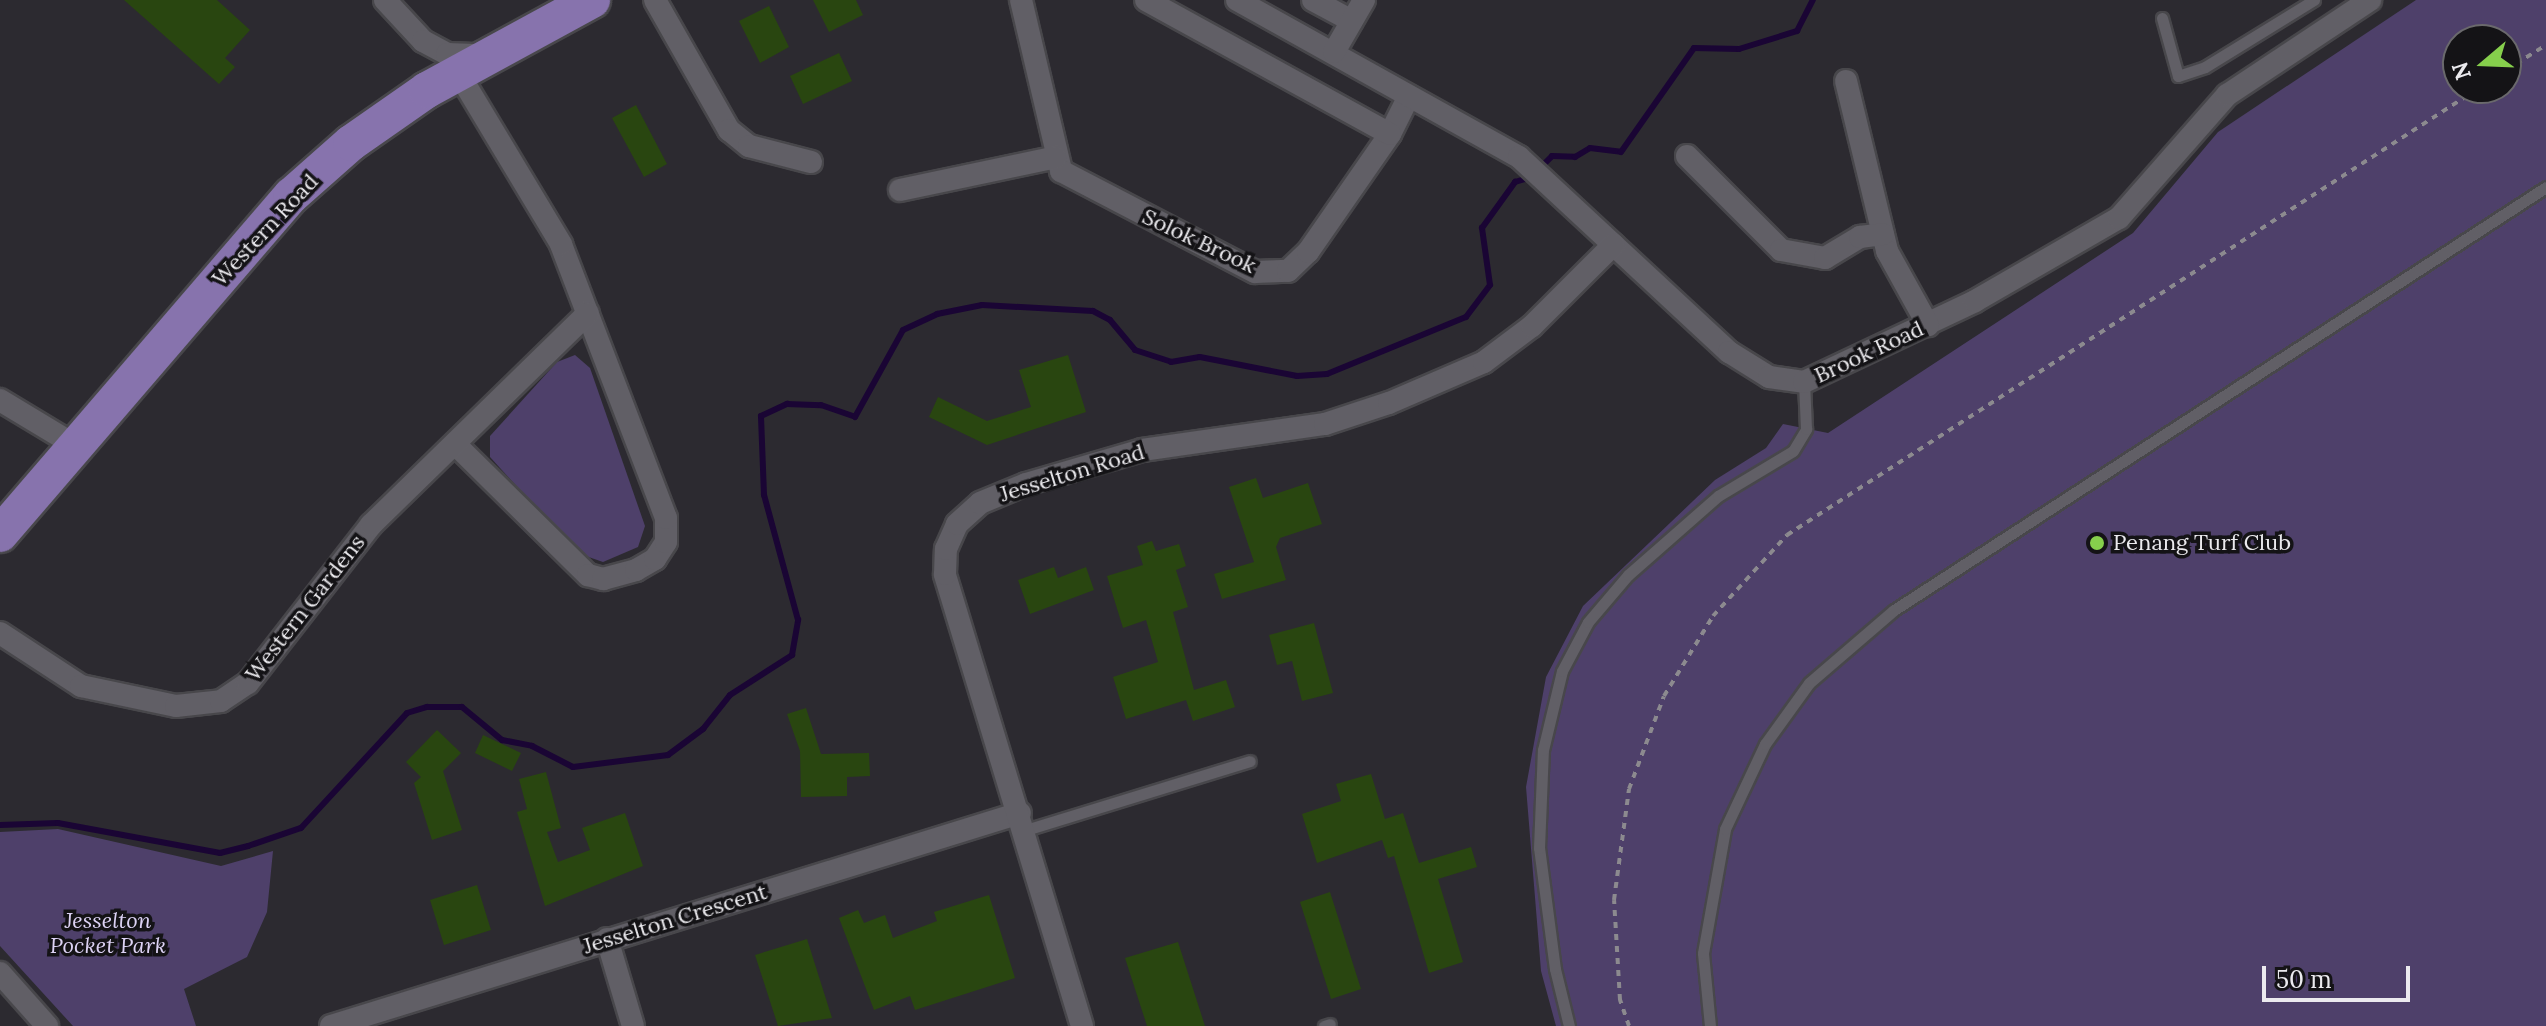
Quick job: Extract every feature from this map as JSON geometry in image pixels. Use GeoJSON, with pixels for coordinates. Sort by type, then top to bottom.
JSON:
{"type":"FeatureCollection","features":[{"type":"Feature","properties":{"kind":"main road","name":"Western Road"},"geometry":{"type":"LineString","coordinates":[[0,534],[73,444],[291,196],[351,143],[427,90],[592,0]]}},
{"type":"Feature","properties":{"kind":"street"},"geometry":{"type":"LineString","coordinates":[[385,0],[423,41],[472,63],[588,313],[666,518],[666,542],[655,559],[619,575],[588,575],[455,444]]}},
{"type":"Feature","properties":{"kind":"street"},"geometry":{"type":"LineString","coordinates":[[655,0],[729,130],[749,146],[811,162]]}},
{"type":"Feature","properties":{"kind":"street"},"geometry":{"type":"LineString","coordinates":[[900,190],[1056,157],[1021,0]]}},
{"type":"Feature","properties":{"kind":"street"},"geometry":{"type":"LineString","coordinates":[[1146,0],[1390,134]]}},
{"type":"Feature","properties":{"kind":"street","name":"Brook Road"},"geometry":{"type":"LineString","coordinates":[[1237,0],[1519,157],[1556,186],[1613,245],[1729,352],[1769,377],[1804,382],[1928,325],[2119,218],[2227,95],[2370,0]]}},
{"type":"Feature","properties":{"kind":"street"},"geometry":{"type":"LineString","coordinates":[[1313,0],[1352,21]]}},
{"type":"Feature","properties":{"kind":"street"},"geometry":{"type":"LineString","coordinates":[[1334,52],[1364,0]]}},
{"type":"Feature","properties":{"kind":"street"},"geometry":{"type":"LineString","coordinates":[[423,41],[427,90]]}},
{"type":"Feature","properties":{"kind":"street"},"geometry":{"type":"LineString","coordinates":[[1846,81],[1883,234],[1928,325]]}},
{"type":"Feature","properties":{"kind":"street","name":"Solok Brook"},"geometry":{"type":"LineString","coordinates":[[1056,157],[1072,180],[1255,272],[1288,271],[1328,229],[1390,134],[1409,96]]}},
{"type":"Feature","properties":{"kind":"street"},"geometry":{"type":"LineString","coordinates":[[1687,156],[1781,250],[1825,258],[1860,237],[1883,234]]}},
{"type":"Feature","properties":{"kind":"street","name":"Jesselton Road"},"geometry":{"type":"LineString","coordinates":[[1082,1026],[1023,822],[945,574],[946,549],[957,524],[980,503],[1026,484],[1142,450],[1325,424],[1402,398],[1484,362],[1532,326],[1613,245]]}},
{"type":"Feature","properties":{"kind":"street","name":"Western Gardens"},"geometry":{"type":"LineString","coordinates":[[0,633],[81,686],[176,706],[221,701],[248,683],[371,525],[588,313]]}},
{"type":"Feature","properties":{"kind":"street"},"geometry":{"type":"LineString","coordinates":[[0,400],[73,444]]}},
{"type":"Feature","properties":{"kind":"street","name":"Jesselton Crescent"},"geometry":{"type":"LineString","coordinates":[[331,1026],[607,939],[1023,822]]}},
{"type":"Feature","properties":{"kind":"street"},"geometry":{"type":"LineString","coordinates":[[607,939],[633,1026]]}},
{"type":"Feature","properties":{"kind":"street"},"geometry":{"type":"LineString","coordinates":[[0,973],[37,1022]]}},
{"type":"Feature","properties":{"kind":"lane"},"geometry":{"type":"LineString","coordinates":[[2162,18],[2178,76],[2205,67],[2314,0]]}},
{"type":"Feature","properties":{"kind":"lane"},"geometry":{"type":"LineString","coordinates":[[1710,1026],[1703,953],[1725,829],[1765,744],[1809,683],[1894,610],[2546,187]]}},
{"type":"Feature","properties":{"kind":"lane"},"geometry":{"type":"LineString","coordinates":[[1569,1026],[1555,969],[1539,848],[1543,750],[1562,671],[1588,622],[1628,575],[1718,496],[1793,451],[1806,429],[1804,382]]}},
{"type":"Feature","properties":{"kind":"lane"},"geometry":{"type":"LineString","coordinates":[[1023,822],[1250,761]]}},
{"type":"Feature","properties":{"kind":"path"},"geometry":{"type":"LineString","coordinates":[[2522,60],[2546,45]]}},
{"type":"Feature","properties":{"kind":"path"},"geometry":{"type":"LineString","coordinates":[[1629,1026],[1620,1000],[1614,900],[1629,789],[1664,696],[1713,616],[1787,535],[2454,104]]}},
{"type":"Feature","properties":{"kind":"green space","name":"Penang Turf Club"},"geometry":{"type":"Polygon","coordinates":[[[2416,0],[2546,0],[2546,1026],[1556,1026],[1541,971],[1526,787],[1546,677],[1583,606],[1715,480],[1766,448],[1783,424],[1828,433],[2133,233],[2218,132],[2416,0]]]}},
{"type":"Feature","properties":{"kind":"green space"},"geometry":{"type":"Polygon","coordinates":[[[575,355],[590,368],[645,526],[638,547],[603,562],[577,553],[490,457],[490,436],[557,362],[575,355]]]}},
{"type":"Feature","properties":{"kind":"green space","name":"Jesselton Pocket Park"},"geometry":{"type":"Polygon","coordinates":[[[58,829],[221,866],[273,851],[267,912],[247,957],[184,989],[196,1026],[73,1026],[0,946],[0,832],[58,829]]]}},
{"type":"Feature","properties":{"kind":"building"},"geometry":{"type":"Polygon","coordinates":[[[124,0],[217,0],[250,30],[225,58],[235,67],[219,84],[124,0]]]}},
{"type":"Feature","properties":{"kind":"building"},"geometry":{"type":"Polygon","coordinates":[[[813,0],[856,0],[863,15],[829,32],[813,0]]]}},
{"type":"Feature","properties":{"kind":"building"},"geometry":{"type":"Polygon","coordinates":[[[769,6],[789,47],[760,63],[739,21],[769,6]]]}},
{"type":"Feature","properties":{"kind":"building"},"geometry":{"type":"Polygon","coordinates":[[[839,53],[852,81],[803,104],[790,76],[839,53]]]}},
{"type":"Feature","properties":{"kind":"building"},"geometry":{"type":"Polygon","coordinates":[[[636,105],[667,164],[644,177],[612,118],[636,105]]]}},
{"type":"Feature","properties":{"kind":"building"},"geometry":{"type":"Polygon","coordinates":[[[1068,355],[1086,412],[987,445],[929,417],[938,397],[987,421],[1031,407],[1019,370],[1068,355]]]}},
{"type":"Feature","properties":{"kind":"building"},"geometry":{"type":"Polygon","coordinates":[[[1256,478],[1263,498],[1308,483],[1322,524],[1280,538],[1276,547],[1286,580],[1222,599],[1214,574],[1254,562],[1229,487],[1256,478]]]}},
{"type":"Feature","properties":{"kind":"building"},"geometry":{"type":"Polygon","coordinates":[[[1152,541],[1156,551],[1179,544],[1186,566],[1176,570],[1188,607],[1173,612],[1194,690],[1226,680],[1235,707],[1193,721],[1186,700],[1126,719],[1113,677],[1158,662],[1146,620],[1123,628],[1107,576],[1143,565],[1137,546],[1152,541]]]}},
{"type":"Feature","properties":{"kind":"building"},"geometry":{"type":"Polygon","coordinates":[[[1054,567],[1058,578],[1086,567],[1094,590],[1030,614],[1018,580],[1054,567]]]}},
{"type":"Feature","properties":{"kind":"building"},"geometry":{"type":"Polygon","coordinates":[[[1314,623],[1333,693],[1302,701],[1292,661],[1277,665],[1269,635],[1314,623]]]}},
{"type":"Feature","properties":{"kind":"building"},"geometry":{"type":"Polygon","coordinates":[[[806,708],[821,754],[869,753],[870,776],[847,777],[847,796],[801,797],[800,751],[787,714],[806,708]]]}},
{"type":"Feature","properties":{"kind":"building"},"geometry":{"type":"Polygon","coordinates":[[[437,730],[461,753],[443,771],[462,830],[432,840],[414,783],[421,777],[406,762],[437,730]]]}},
{"type":"Feature","properties":{"kind":"building"},"geometry":{"type":"Polygon","coordinates":[[[483,735],[521,753],[512,771],[475,753],[483,735]]]}},
{"type":"Feature","properties":{"kind":"building"},"geometry":{"type":"Polygon","coordinates":[[[546,772],[561,828],[547,832],[558,862],[590,850],[582,828],[625,813],[643,866],[545,906],[517,812],[527,809],[519,779],[546,772]]]}},
{"type":"Feature","properties":{"kind":"building"},"geometry":{"type":"Polygon","coordinates":[[[1371,774],[1385,819],[1403,813],[1419,863],[1471,847],[1477,867],[1438,879],[1463,962],[1429,973],[1394,856],[1388,858],[1382,840],[1317,863],[1302,814],[1341,801],[1336,784],[1371,774]]]}},
{"type":"Feature","properties":{"kind":"building"},"geometry":{"type":"Polygon","coordinates":[[[477,885],[491,930],[444,945],[430,900],[477,885]]]}},
{"type":"Feature","properties":{"kind":"building"},"geometry":{"type":"Polygon","coordinates":[[[1330,892],[1361,989],[1331,999],[1300,902],[1330,892]]]}},
{"type":"Feature","properties":{"kind":"building"},"geometry":{"type":"Polygon","coordinates":[[[989,895],[1015,978],[915,1010],[910,996],[874,1010],[839,918],[858,910],[864,923],[885,915],[893,938],[937,921],[934,912],[989,895]]]}},
{"type":"Feature","properties":{"kind":"building"},"geometry":{"type":"Polygon","coordinates":[[[807,939],[832,1018],[778,1026],[755,955],[807,939]]]}},
{"type":"Feature","properties":{"kind":"building"},"geometry":{"type":"Polygon","coordinates":[[[1178,942],[1205,1026],[1147,1026],[1125,958],[1178,942]]]}},
{"type":"Feature","properties":{"kind":"waterway"},"geometry":{"type":"LineString","coordinates":[[1539,169],[1552,156],[1575,157],[1590,148],[1621,152],[1694,48],[1739,49],[1797,31],[1813,0]]}},
{"type":"Feature","properties":{"kind":"waterway"},"geometry":{"type":"LineString","coordinates":[[0,825],[58,823],[220,853],[248,846],[301,828],[407,713],[427,707],[462,707],[502,740],[532,746],[573,767],[668,755],[703,729],[730,695],[792,655],[798,620],[764,495],[761,416],[787,404],[821,405],[855,417],[903,330],[937,314],[982,305],[1093,311],[1110,320],[1135,350],[1171,362],[1200,357],[1297,376],[1327,374],[1466,317],[1490,285],[1482,228],[1515,182],[1531,177]]}},
{"type":"Feature","properties":{"kind":"place","name":"Penang Turf Club"},"geometry":{"type":"Point","coordinates":[2097,543]}}]}
